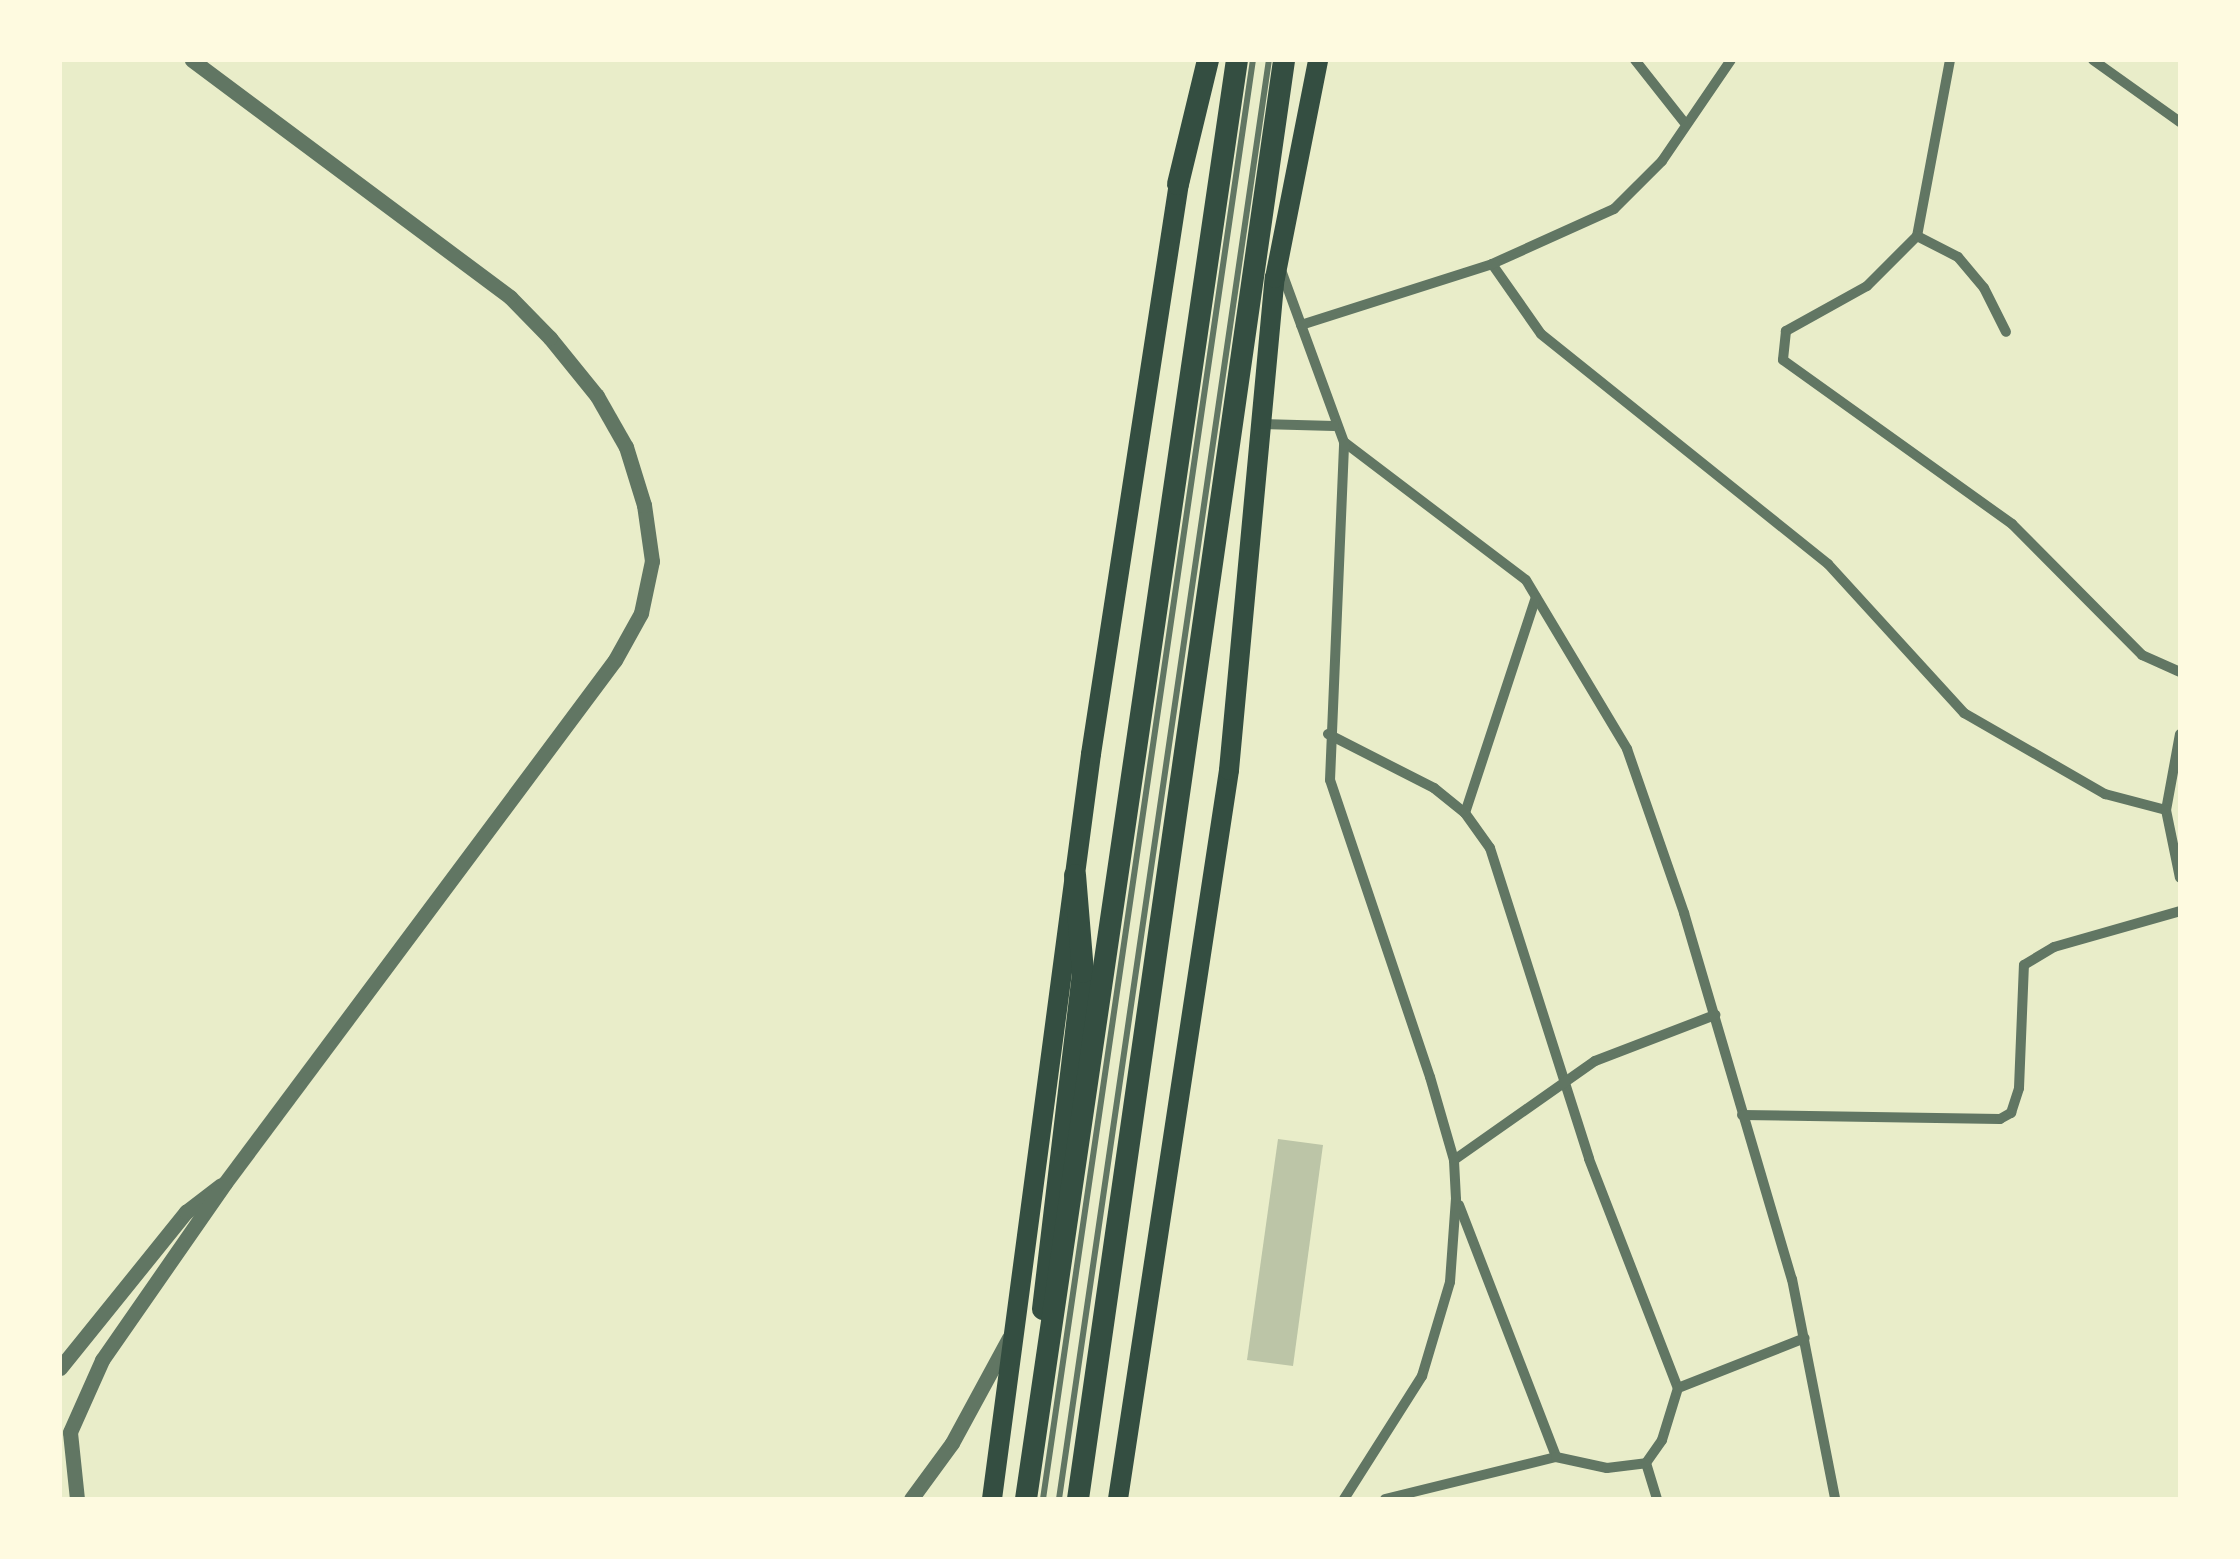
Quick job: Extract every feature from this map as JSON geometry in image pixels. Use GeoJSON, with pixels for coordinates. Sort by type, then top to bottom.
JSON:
{"type":"FeatureCollection","features":[{"type":"Feature","properties":{"kind":"highway"},"geometry":{"type":"LineString","coordinates":[[992,1499],[1011,1335],[1076,876],[1170,232],[1199,60]]}},
{"type":"Feature","properties":{"kind":"highway"},"geometry":{"type":"LineString","coordinates":[[1178,184],[1208,60]]}},
{"type":"Feature","properties":{"kind":"highway"},"geometry":{"type":"LineString","coordinates":[[1026,1499],[1237,60]]}},
{"type":"Feature","properties":{"kind":"highway"},"geometry":{"type":"LineString","coordinates":[[1078,1499],[1284,60]]}},
{"type":"Feature","properties":{"kind":"highway"},"geometry":{"type":"LineString","coordinates":[[1118,1499],[1229,770],[1278,259],[1318,60]]}},
{"type":"Feature","properties":{"kind":"highway"},"geometry":{"type":"LineString","coordinates":[[1036,1428],[1050,1208],[1083,972],[1076,876]]}},
{"type":"Feature","properties":{"kind":"street"},"geometry":{"type":"LineString","coordinates":[[76,1499],[68,1461],[79,1404],[225,1183],[615,660],[641,612],[652,562],[644,505],[626,446],[597,396],[550,338],[510,297],[192,60]]}},
{"type":"Feature","properties":{"kind":"street"},"geometry":{"type":"LineString","coordinates":[[1635,60],[1684,122]]}},
{"type":"Feature","properties":{"kind":"street"},"geometry":{"type":"LineString","coordinates":[[1301,325],[1492,264],[1614,209],[1662,161],[1684,122],[1731,60]]}},
{"type":"Feature","properties":{"kind":"street"},"geometry":{"type":"LineString","coordinates":[[1950,60],[1917,236],[1867,286],[1786,331],[1783,360],[2012,524],[2142,655],[2180,672]]}},
{"type":"Feature","properties":{"kind":"street"},"geometry":{"type":"LineString","coordinates":[[2093,60],[2180,122]]}},
{"type":"Feature","properties":{"kind":"street"},"geometry":{"type":"LineString","coordinates":[[1917,236],[1958,257],[1984,288],[2006,332]]}},
{"type":"Feature","properties":{"kind":"street"},"geometry":{"type":"LineString","coordinates":[[1278,259],[1334,426],[1344,442],[1475,536],[1536,597],[1627,749],[1715,1015],[1805,1338],[1835,1499]]}},
{"type":"Feature","properties":{"kind":"street"},"geometry":{"type":"LineString","coordinates":[[1492,264],[1540,334],[1697,452],[1828,564],[1964,713],[2105,794],[2166,810]]}},
{"type":"Feature","properties":{"kind":"street"},"geometry":{"type":"LineString","coordinates":[[1262,424],[1334,426]]}},
{"type":"Feature","properties":{"kind":"street"},"geometry":{"type":"LineString","coordinates":[[1344,442],[1328,734],[1335,804],[1454,1160],[1456,1199],[1450,1282],[1422,1376],[1344,1499]]}},
{"type":"Feature","properties":{"kind":"street"},"geometry":{"type":"LineString","coordinates":[[1465,814],[1536,597]]}},
{"type":"Feature","properties":{"kind":"street"},"geometry":{"type":"LineString","coordinates":[[1328,734],[1400,768],[1465,814],[1500,867],[1564,1078],[1678,1388],[1662,1440],[1646,1463],[1607,1468],[1556,1457],[1385,1499]]}},
{"type":"Feature","properties":{"kind":"street"},"geometry":{"type":"LineString","coordinates":[[2180,734],[2166,810],[2180,878]]}},
{"type":"Feature","properties":{"kind":"street"},"geometry":{"type":"LineString","coordinates":[[1742,1115],[1991,1120],[2011,1114],[2019,1088],[2024,964],[2054,947],[2180,910]]}},
{"type":"Feature","properties":{"kind":"street"},"geometry":{"type":"LineString","coordinates":[[1454,1160],[1564,1078],[1715,1015]]}},
{"type":"Feature","properties":{"kind":"street"},"geometry":{"type":"LineString","coordinates":[[60,1368],[186,1212],[225,1183]]}},
{"type":"Feature","properties":{"kind":"street"},"geometry":{"type":"LineString","coordinates":[[1456,1199],[1556,1457]]}},
{"type":"Feature","properties":{"kind":"street"},"geometry":{"type":"LineString","coordinates":[[911,1499],[952,1443],[1011,1335]]}},
{"type":"Feature","properties":{"kind":"street"},"geometry":{"type":"LineString","coordinates":[[1678,1388],[1805,1338]]}},
{"type":"Feature","properties":{"kind":"street"},"geometry":{"type":"LineString","coordinates":[[1646,1463],[1657,1499]]}},
{"type":"Feature","properties":{"kind":"lane"},"geometry":{"type":"LineString","coordinates":[[1043,1499],[1253,60]]}},
{"type":"Feature","properties":{"kind":"lane"},"geometry":{"type":"LineString","coordinates":[[1058,1499],[1269,60]]}},
{"type":"Feature","properties":{"kind":"building"},"geometry":{"type":"Polygon","coordinates":[[[1278,1139],[1323,1145],[1293,1366],[1247,1360],[1278,1139]]]}}]}
